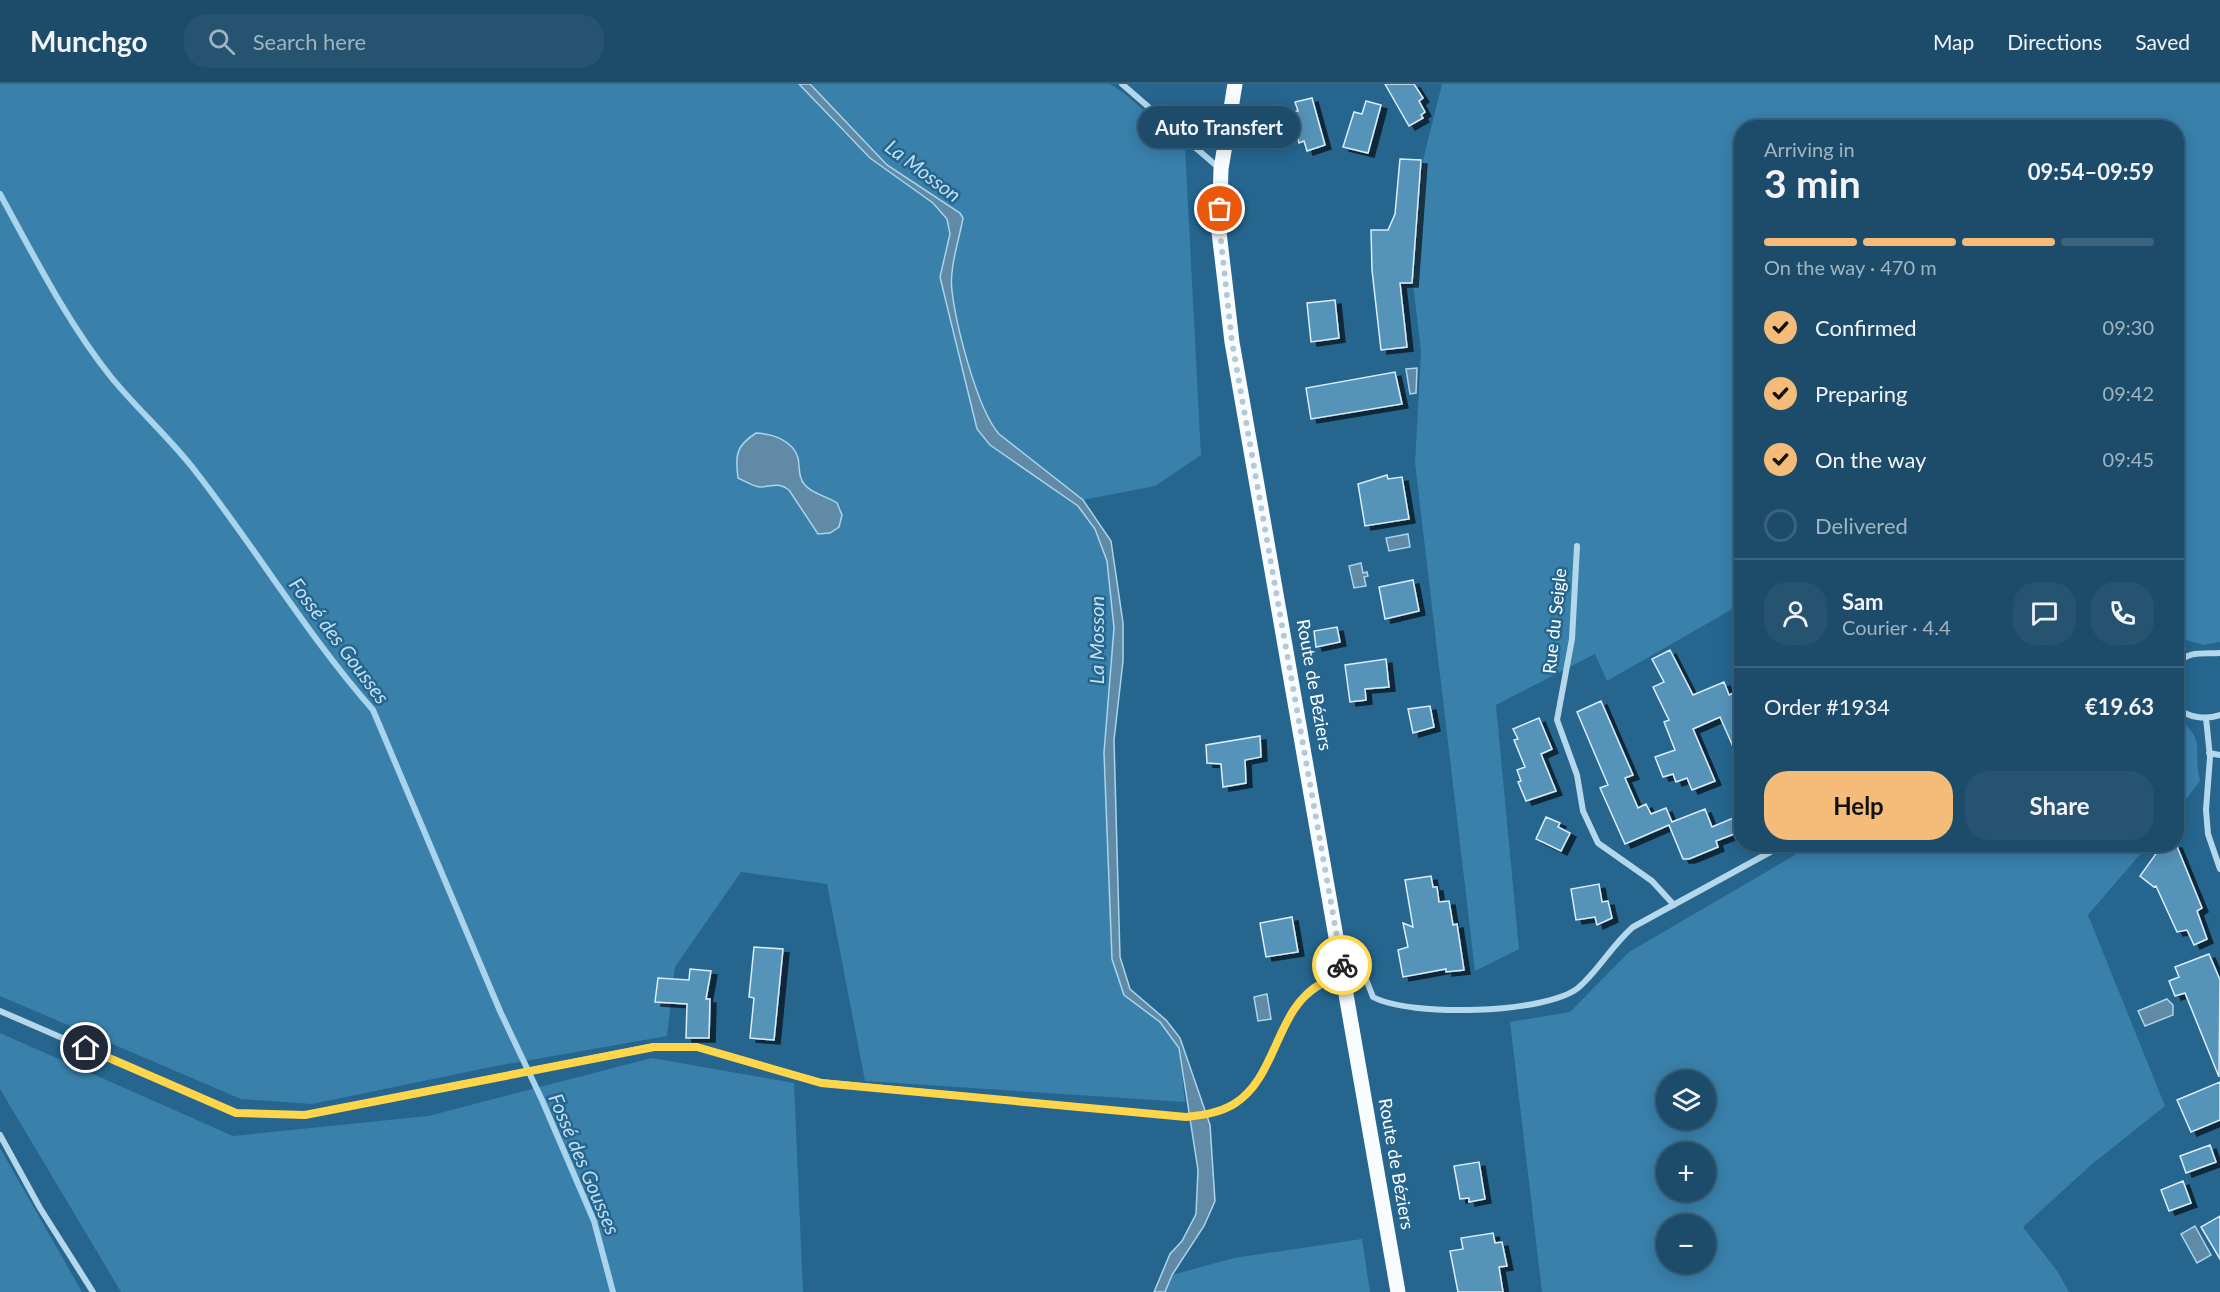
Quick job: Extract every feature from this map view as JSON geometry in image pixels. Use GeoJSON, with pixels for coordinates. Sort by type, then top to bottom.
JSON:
{"type":"FeatureCollection","features":[{"type":"Feature","properties":{"kind":"main road","name":"Route de Béziers"},"geometry":{"type":"LineString","coordinates":[[1235,84],[1221,169],[1220,232],[1232,342],[1342,958],[1398,1292]]}},
{"type":"Feature","properties":{"kind":"street"},"geometry":{"type":"LineString","coordinates":[[1122,84],[1221,169]]}},
{"type":"Feature","properties":{"kind":"street","name":"Rue du Seigle"},"geometry":{"type":"LineString","coordinates":[[1577,546],[1572,639],[1568,669],[1557,708],[1557,720],[1577,775],[1582,811],[1599,843],[1652,881],[1674,905]]}},
{"type":"Feature","properties":{"kind":"street"},"geometry":{"type":"LineString","coordinates":[[2184,655],[2220,653]]}},
{"type":"Feature","properties":{"kind":"street"},"geometry":{"type":"LineString","coordinates":[[2184,712],[2206,718],[2220,714]]}},
{"type":"Feature","properties":{"kind":"street"},"geometry":{"type":"LineString","coordinates":[[2206,718],[2209,753],[2206,810],[2208,834],[2220,869]]}},
{"type":"Feature","properties":{"kind":"street"},"geometry":{"type":"LineString","coordinates":[[2209,753],[2220,755]]}},
{"type":"Feature","properties":{"kind":"street"},"geometry":{"type":"LineString","coordinates":[[1342,958],[1362,969],[1373,996],[1404,1008],[1476,1009],[1548,1001],[1577,988],[1616,942],[1633,927],[1770,852]]}},
{"type":"Feature","properties":{"kind":"street"},"geometry":{"type":"LineString","coordinates":[[0,1011],[236,1113],[305,1115],[643,1048],[697,1047],[821,1083],[1186,1117],[1211,1114],[1234,1104],[1251,1090],[1288,1017],[1305,997],[1322,983],[1344,976]]}},
{"type":"Feature","properties":{"kind":"street"},"geometry":{"type":"LineString","coordinates":[[0,1135],[40,1208],[93,1292]]}},
{"type":"Feature","properties":{"kind":"shaded area"},"geometry":{"type":"Polygon","coordinates":[[[0,84],[799,84],[850,139],[933,203],[947,219],[950,234],[940,277],[977,429],[990,445],[1078,506],[1095,529],[1107,561],[1114,628],[1104,753],[1112,959],[1124,995],[1160,1022],[1179,1048],[1185,1102],[865,1081],[827,884],[741,872],[675,967],[667,1036],[496,1066],[312,1104],[241,1099],[0,996],[0,84]]]}},
{"type":"Feature","properties":{"kind":"shaded area"},"geometry":{"type":"Polygon","coordinates":[[[799,84],[810,84],[887,165],[960,213],[963,218],[953,264],[952,291],[963,345],[983,406],[999,434],[1083,500],[1111,541],[1123,623],[1123,661],[1114,740],[1120,957],[1130,989],[1166,1020],[1180,1038],[1210,1125],[1215,1201],[1204,1226],[1172,1275],[1165,1292],[1154,1292],[1170,1254],[1182,1241],[1196,1214],[1198,1170],[1179,1048],[1160,1022],[1124,995],[1112,959],[1104,753],[1114,628],[1107,561],[1095,529],[1078,506],[990,445],[977,429],[940,277],[950,234],[947,219],[933,203],[870,158],[799,84]]]}},
{"type":"Feature","properties":{"kind":"shaded area"},"geometry":{"type":"Polygon","coordinates":[[[810,84],[1110,84],[1125,94],[1185,147],[1201,455],[1155,486],[1083,500],[999,434],[984,406],[968,363],[953,300],[953,270],[963,219],[960,213],[887,165],[810,84]]]}},
{"type":"Feature","properties":{"kind":"shaded area"},"geometry":{"type":"Polygon","coordinates":[[[1442,84],[2220,84],[2220,642],[2203,645],[2184,639],[2184,120],[1734,120],[1734,608],[1607,681],[1595,654],[1496,705],[1519,949],[1475,971],[1415,463],[1421,352],[1413,284],[1423,160],[1442,84]]]}},
{"type":"Feature","properties":{"kind":"shaded area"},"geometry":{"type":"Polygon","coordinates":[[[1417,368],[1416,393],[1410,394],[1406,369],[1417,368]]]}},
{"type":"Feature","properties":{"kind":"shaded area"},"geometry":{"type":"Polygon","coordinates":[[[756,433],[781,439],[792,447],[798,458],[800,476],[805,485],[837,503],[842,515],[839,527],[830,533],[818,534],[789,490],[779,485],[758,487],[738,478],[738,452],[744,442],[756,433]]]}},
{"type":"Feature","properties":{"kind":"shaded area"},"geometry":{"type":"Polygon","coordinates":[[[1408,534],[1410,547],[1389,551],[1386,538],[1408,534]]]}},
{"type":"Feature","properties":{"kind":"shaded area"},"geometry":{"type":"Polygon","coordinates":[[[1361,563],[1363,573],[1367,572],[1368,576],[1364,577],[1366,586],[1354,588],[1349,566],[1361,563]]]}},
{"type":"Feature","properties":{"kind":"shaded area"},"geometry":{"type":"Polygon","coordinates":[[[2184,722],[2196,740],[2200,781],[2184,802],[2184,722]]]}},
{"type":"Feature","properties":{"kind":"shaded area"},"geometry":{"type":"Polygon","coordinates":[[[1800,852],[2142,852],[2088,915],[2165,1106],[2091,1165],[2023,1227],[2058,1272],[2069,1292],[1542,1292],[1510,1022],[1570,1012],[1629,952],[1800,852]]]}},
{"type":"Feature","properties":{"kind":"shaded area"},"geometry":{"type":"Polygon","coordinates":[[[1267,994],[1271,1019],[1258,1021],[1254,997],[1267,994]]]}},
{"type":"Feature","properties":{"kind":"shaded area"},"geometry":{"type":"Polygon","coordinates":[[[2167,999],[2173,1005],[2173,1015],[2145,1026],[2138,1011],[2167,999]]]}},
{"type":"Feature","properties":{"kind":"shaded area"},"geometry":{"type":"Polygon","coordinates":[[[0,1033],[233,1136],[428,1116],[652,1058],[794,1083],[803,1292],[121,1292],[0,1089],[0,1033]]]}},
{"type":"Feature","properties":{"kind":"shaded area"},"geometry":{"type":"Polygon","coordinates":[[[0,1148],[82,1292],[0,1292],[0,1148]]]}},
{"type":"Feature","properties":{"kind":"shaded area"},"geometry":{"type":"Polygon","coordinates":[[[2195,1226],[2211,1255],[2197,1263],[2181,1234],[2195,1226]]]}},
{"type":"Feature","properties":{"kind":"shaded area"},"geometry":{"type":"Polygon","coordinates":[[[1362,1239],[1370,1292],[1165,1292],[1172,1275],[1234,1258],[1362,1239]]]}},
{"type":"Feature","properties":{"kind":"building"},"geometry":{"type":"Polygon","coordinates":[[[1385,84],[1414,84],[1423,98],[1419,101],[1425,112],[1421,115],[1423,118],[1409,126],[1385,84]]]}},
{"type":"Feature","properties":{"kind":"building"},"geometry":{"type":"Polygon","coordinates":[[[1312,98],[1325,145],[1307,151],[1304,141],[1299,143],[1291,112],[1298,111],[1295,102],[1312,98]]]}},
{"type":"Feature","properties":{"kind":"building"},"geometry":{"type":"Polygon","coordinates":[[[1366,101],[1381,105],[1368,153],[1343,147],[1354,112],[1362,114],[1366,101]]]}},
{"type":"Feature","properties":{"kind":"building"},"geometry":{"type":"Polygon","coordinates":[[[1400,159],[1421,160],[1412,283],[1400,283],[1407,347],[1381,350],[1372,270],[1371,230],[1388,230],[1395,214],[1400,159]]]}},
{"type":"Feature","properties":{"kind":"building"},"geometry":{"type":"Polygon","coordinates":[[[1335,300],[1339,338],[1311,342],[1307,303],[1335,300]]]}},
{"type":"Feature","properties":{"kind":"building"},"geometry":{"type":"Polygon","coordinates":[[[1395,372],[1402,404],[1311,419],[1306,388],[1395,372]]]}},
{"type":"Feature","properties":{"kind":"building"},"geometry":{"type":"Polygon","coordinates":[[[1387,475],[1388,479],[1402,477],[1409,519],[1365,526],[1358,484],[1387,475]]]}},
{"type":"Feature","properties":{"kind":"building"},"geometry":{"type":"Polygon","coordinates":[[[1413,580],[1419,611],[1385,619],[1379,587],[1413,580]]]}},
{"type":"Feature","properties":{"kind":"building"},"geometry":{"type":"Polygon","coordinates":[[[1337,627],[1340,642],[1316,647],[1314,631],[1337,627]]]}},
{"type":"Feature","properties":{"kind":"building"},"geometry":{"type":"Polygon","coordinates":[[[1670,650],[1693,695],[1724,682],[1729,695],[1734,693],[1734,749],[1720,717],[1693,729],[1715,781],[1692,790],[1687,778],[1676,782],[1673,774],[1663,777],[1655,757],[1675,750],[1664,722],[1669,720],[1653,687],[1664,682],[1652,659],[1670,650]]]}},
{"type":"Feature","properties":{"kind":"building"},"geometry":{"type":"Polygon","coordinates":[[[1386,659],[1389,687],[1365,689],[1366,700],[1350,702],[1345,665],[1386,659]]]}},
{"type":"Feature","properties":{"kind":"building"},"geometry":{"type":"Polygon","coordinates":[[[1601,701],[1633,775],[1625,778],[1638,808],[1646,804],[1651,814],[1666,808],[1672,822],[1705,809],[1712,827],[1734,818],[1734,834],[1716,841],[1718,847],[1689,859],[1683,859],[1669,825],[1625,844],[1600,788],[1608,785],[1577,712],[1601,701]]]}},
{"type":"Feature","properties":{"kind":"building"},"geometry":{"type":"Polygon","coordinates":[[[1430,706],[1434,727],[1413,733],[1408,709],[1430,706]]]}},
{"type":"Feature","properties":{"kind":"building"},"geometry":{"type":"Polygon","coordinates":[[[1539,718],[1552,749],[1541,754],[1556,791],[1526,801],[1518,782],[1521,781],[1517,770],[1525,767],[1514,740],[1518,739],[1513,729],[1539,718]]]}},
{"type":"Feature","properties":{"kind":"building"},"geometry":{"type":"Polygon","coordinates":[[[1260,736],[1261,757],[1245,760],[1246,783],[1223,787],[1221,764],[1207,763],[1206,745],[1260,736]]]}},
{"type":"Feature","properties":{"kind":"building"},"geometry":{"type":"Polygon","coordinates":[[[1546,817],[1560,823],[1558,827],[1570,833],[1561,851],[1536,839],[1546,817]]]}},
{"type":"Feature","properties":{"kind":"building"},"geometry":{"type":"Polygon","coordinates":[[[2157,852],[2179,852],[2202,908],[2197,911],[2207,939],[2194,945],[2187,930],[2177,932],[2156,886],[2154,887],[2140,876],[2157,852]]]}},
{"type":"Feature","properties":{"kind":"building"},"geometry":{"type":"Polygon","coordinates":[[[1431,876],[1433,887],[1437,887],[1439,902],[1449,901],[1453,925],[1457,924],[1464,970],[1446,972],[1446,969],[1403,977],[1398,950],[1408,947],[1403,923],[1413,927],[1405,880],[1431,876]]]}},
{"type":"Feature","properties":{"kind":"building"},"geometry":{"type":"Polygon","coordinates":[[[1599,884],[1602,902],[1608,901],[1612,918],[1597,925],[1595,917],[1576,920],[1571,889],[1599,884]]]}},
{"type":"Feature","properties":{"kind":"building"},"geometry":{"type":"Polygon","coordinates":[[[1292,917],[1298,952],[1266,957],[1260,923],[1292,917]]]}},
{"type":"Feature","properties":{"kind":"building"},"geometry":{"type":"Polygon","coordinates":[[[754,947],[783,949],[774,1040],[750,1038],[754,998],[749,997],[754,947]]]}},
{"type":"Feature","properties":{"kind":"building"},"geometry":{"type":"Polygon","coordinates":[[[2209,954],[2220,980],[2219,1077],[2185,993],[2175,996],[2169,981],[2179,977],[2175,967],[2209,954]]]}},
{"type":"Feature","properties":{"kind":"building"},"geometry":{"type":"Polygon","coordinates":[[[690,969],[711,971],[706,999],[710,999],[709,1038],[686,1038],[687,1004],[655,1002],[658,978],[689,980],[690,969]]]}},
{"type":"Feature","properties":{"kind":"building"},"geometry":{"type":"Polygon","coordinates":[[[2220,1082],[2220,1120],[2191,1132],[2177,1100],[2220,1082]]]}},
{"type":"Feature","properties":{"kind":"building"},"geometry":{"type":"Polygon","coordinates":[[[2210,1145],[2216,1162],[2186,1173],[2180,1156],[2210,1145]]]}},
{"type":"Feature","properties":{"kind":"building"},"geometry":{"type":"Polygon","coordinates":[[[1479,1162],[1485,1199],[1469,1202],[1469,1198],[1460,1199],[1454,1166],[1479,1162]]]}},
{"type":"Feature","properties":{"kind":"building"},"geometry":{"type":"Polygon","coordinates":[[[2183,1181],[2191,1203],[2169,1211],[2161,1190],[2183,1181]]]}},
{"type":"Feature","properties":{"kind":"building"},"geometry":{"type":"Polygon","coordinates":[[[2220,1216],[2220,1259],[2201,1227],[2220,1216]]]}},
{"type":"Feature","properties":{"kind":"building"},"geometry":{"type":"Polygon","coordinates":[[[1493,1233],[1495,1243],[1502,1242],[1507,1266],[1499,1267],[1503,1292],[1458,1292],[1450,1251],[1463,1249],[1461,1238],[1493,1233]]]}},
{"type":"Feature","properties":{"kind":"waterway","name":"Fossé des Gousses"},"geometry":{"type":"LineString","coordinates":[[0,194],[52,288],[95,356],[121,389],[176,447],[196,472],[326,652],[373,710],[500,1011],[542,1100],[594,1221],[613,1292]]}},
{"type":"Feature","properties":{"kind":"way so far"},"geometry":{"type":"LineString","coordinates":[[1220,209],[1220,232],[1232,342],[1293,676],[1342,965]]}},
{"type":"Feature","properties":{"kind":"place","name":"Auto Transfert"},"geometry":{"type":"Point","coordinates":[1220,209]}},
{"type":"Feature","properties":{"kind":"route"},"geometry":{"type":"LineString","coordinates":[[86,1048],[236,1113],[305,1115],[654,1047],[697,1047],[821,1083],[1186,1117],[1211,1114],[1234,1104],[1251,1090],[1288,1017],[1305,997],[1322,983],[1344,976],[1342,965]]}},
{"type":"Feature","properties":{"kind":"water label","name":"La Mosson"},"geometry":{"type":"Point","coordinates":[923,171]}},
{"type":"Feature","properties":{"kind":"water label","name":"La Mosson"},"geometry":{"type":"Point","coordinates":[1097,640]}}]}
